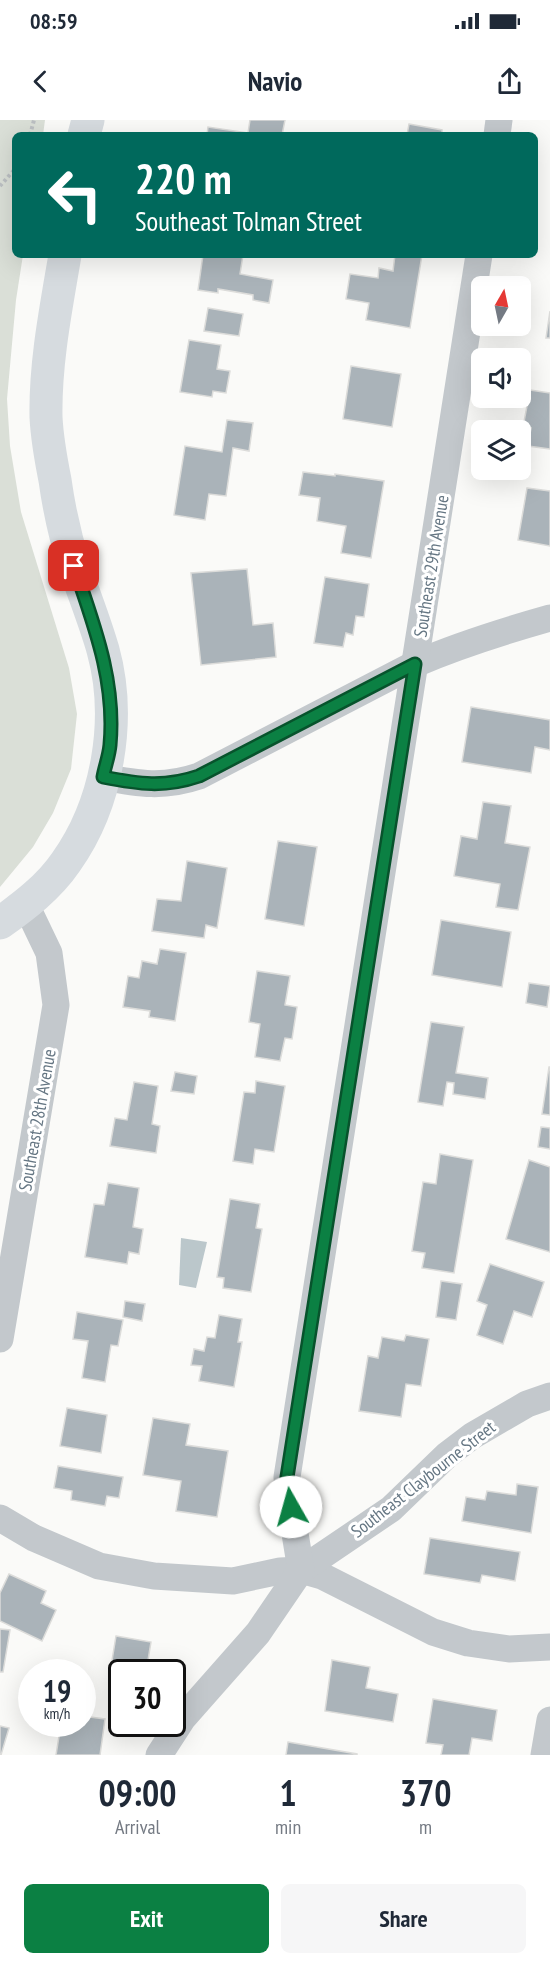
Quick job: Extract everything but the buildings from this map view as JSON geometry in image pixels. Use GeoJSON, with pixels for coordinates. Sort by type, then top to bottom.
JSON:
{"type":"FeatureCollection","features":[{"type":"Feature","properties":{"kind":"main road"},"geometry":{"type":"LineString","coordinates":[[13,914],[48,884],[67,862],[97,802],[110,746],[108,676],[103,650],[74,566],[63,523],[46,418],[50,355],[65,258]]}},
{"type":"Feature","properties":{"kind":"street","name":"Southeast 29th Avenue"},"geometry":{"type":"LineString","coordinates":[[301,1570],[287,1477],[478,258]]}},
{"type":"Feature","properties":{"kind":"street"},"geometry":{"type":"LineString","coordinates":[[103,777],[153,784],[184,781],[199,776],[415,664],[489,635],[550,618]]}},
{"type":"Feature","properties":{"kind":"street","name":"Southeast 28th Avenue"},"geometry":{"type":"LineString","coordinates":[[0,1339],[56,1005],[49,953],[13,914]]}},
{"type":"Feature","properties":{"kind":"street","name":"Southeast Claybourne Street"},"geometry":{"type":"LineString","coordinates":[[301,1570],[391,1509],[447,1455],[472,1436],[527,1404],[550,1396]]}},
{"type":"Feature","properties":{"kind":"street"},"geometry":{"type":"LineString","coordinates":[[0,1518],[67,1554],[99,1566],[128,1573],[233,1581],[280,1571],[301,1570],[322,1576],[433,1632],[468,1643],[509,1649],[550,1647]]}},
{"type":"Feature","properties":{"kind":"street"},"geometry":{"type":"LineString","coordinates":[[159,1755],[183,1718],[258,1633],[301,1570]]}},
{"type":"Feature","properties":{"kind":"street"},"geometry":{"type":"LineString","coordinates":[[544,1755],[550,1720]]}},
{"type":"Feature","properties":{"kind":"path"},"geometry":{"type":"LineString","coordinates":[[0,186],[12,172]]}},
{"type":"Feature","properties":{"kind":"shaded area"},"geometry":{"type":"Polygon","coordinates":[[[0,120],[45,120],[43,132],[12,132],[12,258],[23,258],[16,300],[7,399],[10,446],[21,512],[69,668],[77,714],[71,769],[53,813],[33,847],[0,887],[0,120]]]}},
{"type":"Feature","properties":{"kind":"shaded area"},"geometry":{"type":"Polygon","coordinates":[[[181,1238],[207,1242],[196,1288],[179,1285],[181,1238]]]}},
{"type":"Feature","properties":{"kind":"route"},"geometry":{"type":"LineString","coordinates":[[74,566],[103,650],[108,676],[110,746],[103,777],[135,783],[159,784],[184,781],[199,776],[415,664],[287,1477],[291,1507]]}}]}
